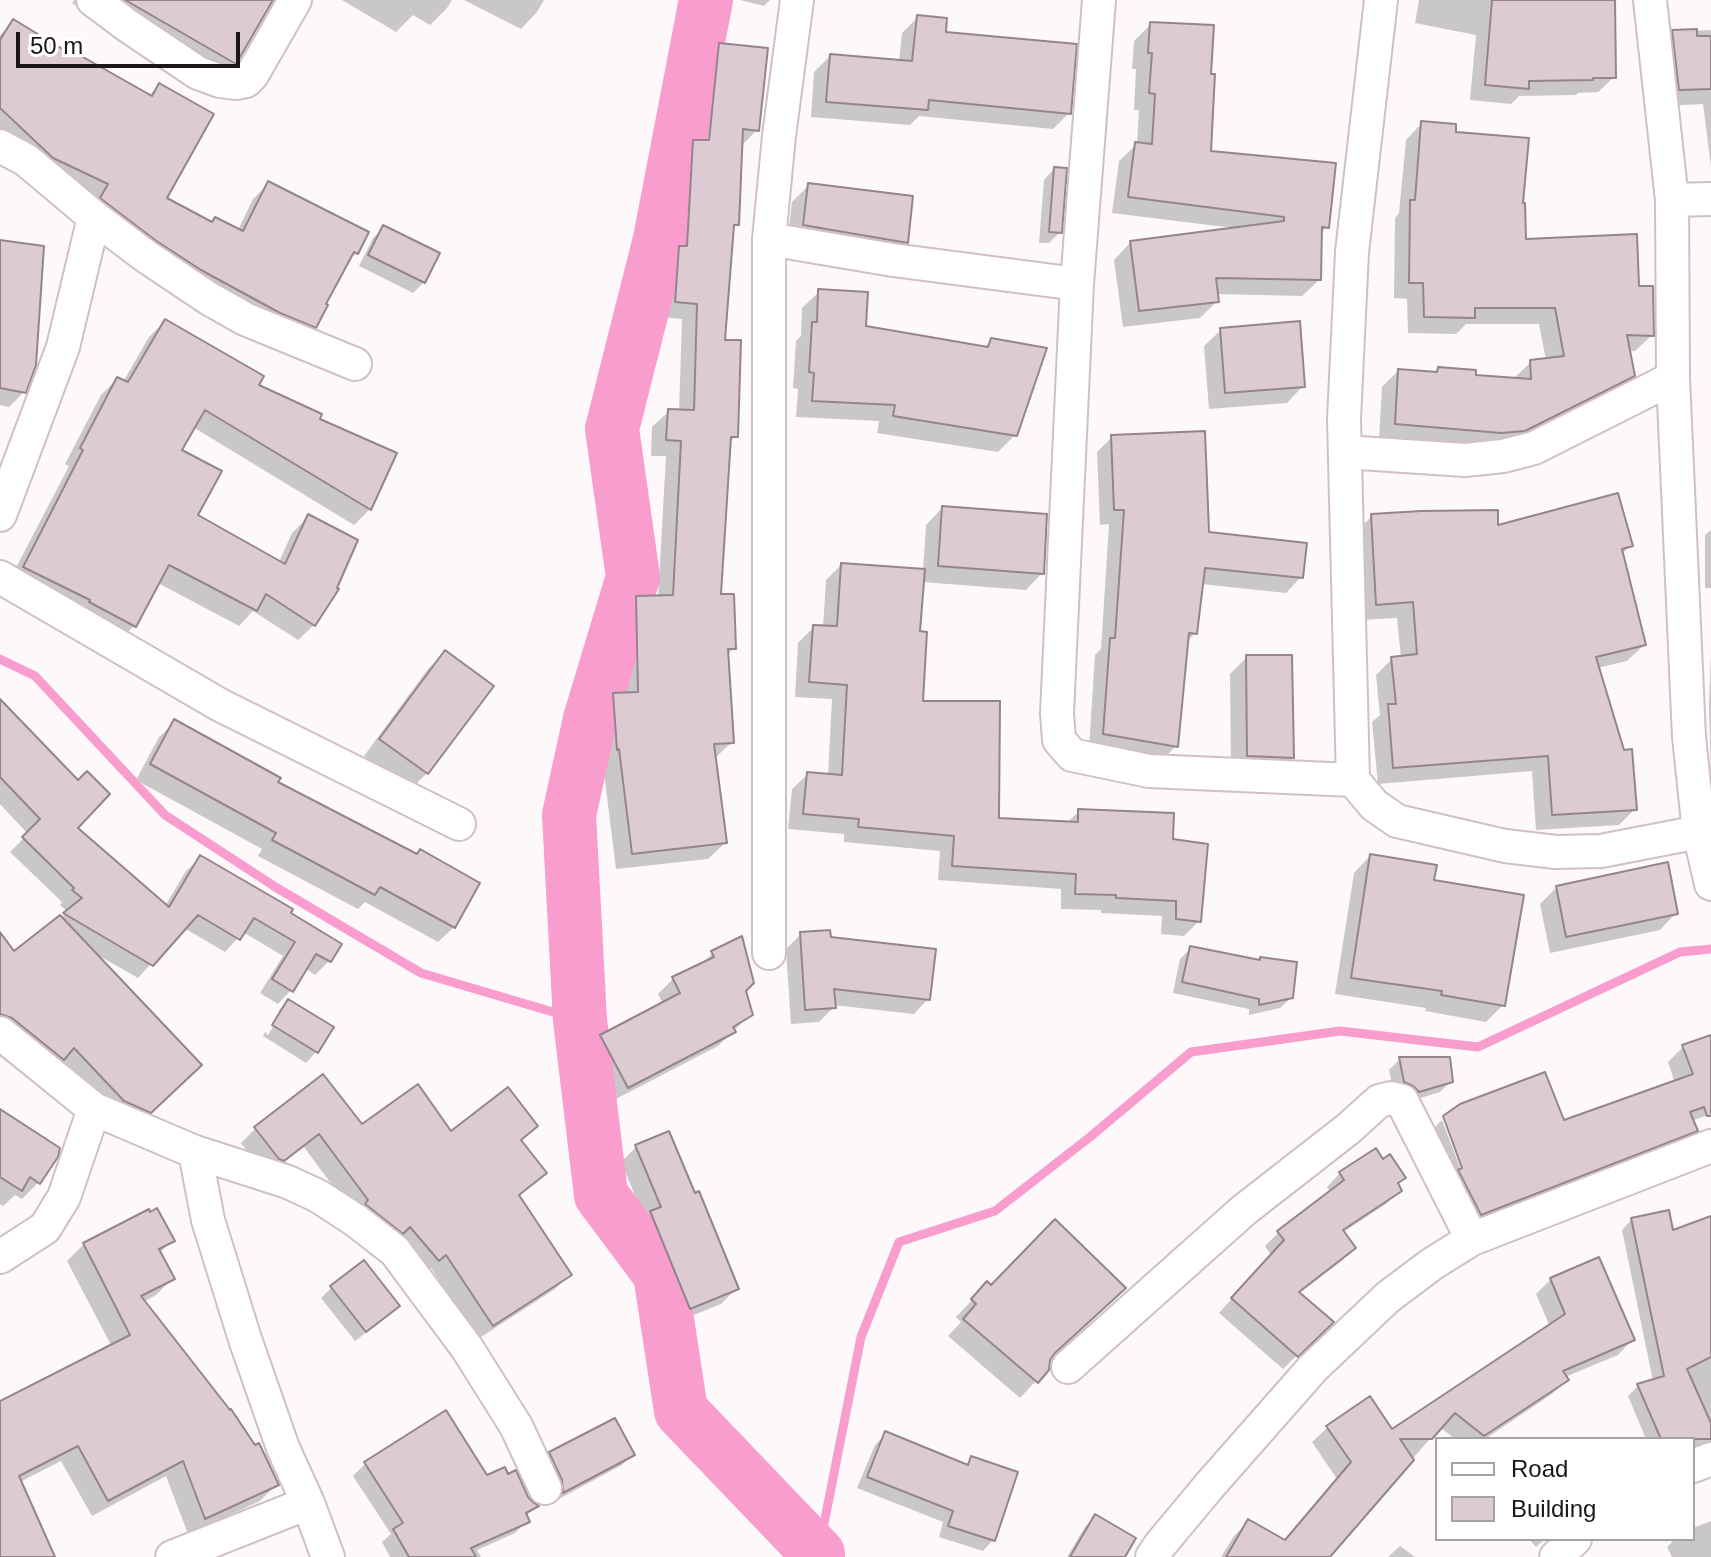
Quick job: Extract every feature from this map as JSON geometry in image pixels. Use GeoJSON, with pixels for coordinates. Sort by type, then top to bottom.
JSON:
{"type":"FeatureCollection","features":[{"type":"Feature","properties":{"kind":"street"},"geometry":{"type":"LineString","coordinates":[[93,0],[198,73],[236,83],[246,81],[252,75],[295,0]]}},
{"type":"Feature","properties":{"kind":"street"},"geometry":{"type":"LineString","coordinates":[[769,953],[769,239],[797,0]]}},
{"type":"Feature","properties":{"kind":"street"},"geometry":{"type":"LineString","coordinates":[[1099,0],[1077,284],[1057,713],[1059,740],[1072,755],[1149,771],[1353,780]]}},
{"type":"Feature","properties":{"kind":"street"},"geometry":{"type":"LineString","coordinates":[[1381,0],[1352,252],[1344,419],[1353,780],[1374,805],[1397,821],[1505,846],[1556,852],[1601,851],[1699,832]]}},
{"type":"Feature","properties":{"kind":"street"},"geometry":{"type":"LineString","coordinates":[[1650,0],[1672,200],[1673,378],[1689,737],[1699,832],[1711,884]]}},
{"type":"Feature","properties":{"kind":"street"},"geometry":{"type":"LineString","coordinates":[[0,146],[26,160],[144,255],[208,298],[245,319],[355,364]]}},
{"type":"Feature","properties":{"kind":"street"},"geometry":{"type":"LineString","coordinates":[[1672,200],[1711,199]]}},
{"type":"Feature","properties":{"kind":"street"},"geometry":{"type":"LineString","coordinates":[[0,515],[63,347],[94,217]]}},
{"type":"Feature","properties":{"kind":"street"},"geometry":{"type":"LineString","coordinates":[[769,239],[893,260],[1077,284]]}},
{"type":"Feature","properties":{"kind":"street"},"geometry":{"type":"LineString","coordinates":[[1345,452],[1465,460],[1503,456],[1534,448],[1673,378]]}},
{"type":"Feature","properties":{"kind":"street"},"geometry":{"type":"LineString","coordinates":[[0,577],[220,705],[459,824]]}},
{"type":"Feature","properties":{"kind":"street"},"geometry":{"type":"LineString","coordinates":[[0,1033],[94,1109],[195,1152],[288,1182],[318,1196],[395,1251],[467,1348],[516,1426],[545,1488]]}},
{"type":"Feature","properties":{"kind":"street"},"geometry":{"type":"LineString","coordinates":[[1068,1367],[1244,1210],[1379,1101],[1391,1098],[1402,1101],[1472,1239]]}},
{"type":"Feature","properties":{"kind":"street"},"geometry":{"type":"LineString","coordinates":[[0,1257],[45,1228],[64,1197],[94,1109]]}},
{"type":"Feature","properties":{"kind":"street"},"geometry":{"type":"LineString","coordinates":[[1152,1557],[1210,1485],[1313,1368],[1388,1297],[1432,1264],[1472,1239],[1711,1146]]}},
{"type":"Feature","properties":{"kind":"street"},"geometry":{"type":"LineString","coordinates":[[195,1152],[208,1220],[245,1339],[283,1448],[328,1557]]}},
{"type":"Feature","properties":{"kind":"street"},"geometry":{"type":"LineString","coordinates":[[172,1557],[308,1503]]}},
{"type":"Feature","properties":{"kind":"street"},"geometry":{"type":"LineString","coordinates":[[1556,1557],[1573,1541]]}},
{"type":"Feature","properties":{"kind":"building"},"geometry":{"type":"Polygon","coordinates":[[[125,0],[273,0],[236,64],[125,0]]]}},
{"type":"Feature","properties":{"kind":"building"},"geometry":{"type":"Polygon","coordinates":[[[1492,0],[1615,0],[1616,78],[1529,81],[1529,89],[1485,85],[1492,0]]]}},
{"type":"Feature","properties":{"kind":"building"},"geometry":{"type":"Polygon","coordinates":[[[917,15],[947,18],[946,32],[1077,44],[1071,114],[929,100],[928,110],[826,102],[830,54],[912,61],[917,15]]]}},
{"type":"Feature","properties":{"kind":"building"},"geometry":{"type":"Polygon","coordinates":[[[13,19],[74,56],[76,53],[152,96],[159,83],[214,114],[167,198],[212,222],[215,217],[243,231],[268,181],[369,232],[358,254],[354,252],[316,328],[280,313],[201,270],[155,240],[100,198],[108,184],[53,158],[0,108],[0,40],[13,19]]]}},
{"type":"Feature","properties":{"kind":"building"},"geometry":{"type":"Polygon","coordinates":[[[1150,22],[1214,25],[1211,151],[1336,163],[1329,228],[1322,227],[1321,280],[1216,278],[1219,302],[1139,311],[1130,241],[1284,221],[1284,217],[1128,197],[1135,142],[1152,144],[1155,94],[1149,93],[1152,53],[1148,53],[1150,22]]]}},
{"type":"Feature","properties":{"kind":"building"},"geometry":{"type":"Polygon","coordinates":[[[1697,29],[1697,36],[1711,36],[1711,89],[1679,90],[1672,30],[1697,29]]]}},
{"type":"Feature","properties":{"kind":"building"},"geometry":{"type":"Polygon","coordinates":[[[719,43],[768,48],[759,131],[743,129],[739,225],[734,225],[725,340],[741,340],[738,437],[731,437],[721,594],[734,594],[736,649],[728,649],[734,743],[714,744],[727,843],[632,854],[617,750],[613,693],[638,692],[636,596],[673,595],[681,441],[666,440],[668,409],[694,410],[697,304],[675,302],[679,246],[687,246],[693,140],[709,140],[719,43]]]}},
{"type":"Feature","properties":{"kind":"building"},"geometry":{"type":"Polygon","coordinates":[[[1421,121],[1456,124],[1456,132],[1529,138],[1523,203],[1526,239],[1637,234],[1639,286],[1653,286],[1654,336],[1627,335],[1635,376],[1525,431],[1501,433],[1395,424],[1398,369],[1437,372],[1438,367],[1476,370],[1476,375],[1531,379],[1530,360],[1564,356],[1555,308],[1475,308],[1475,318],[1424,317],[1423,283],[1409,283],[1410,200],[1415,200],[1421,121]]]}},
{"type":"Feature","properties":{"kind":"building"},"geometry":{"type":"Polygon","coordinates":[[[1054,167],[1067,168],[1062,233],[1049,232],[1054,167]]]}},
{"type":"Feature","properties":{"kind":"building"},"geometry":{"type":"Polygon","coordinates":[[[808,183],[913,196],[908,243],[803,225],[808,183]]]}},
{"type":"Feature","properties":{"kind":"building"},"geometry":{"type":"Polygon","coordinates":[[[383,225],[440,253],[425,283],[368,255],[383,225]]]}},
{"type":"Feature","properties":{"kind":"building"},"geometry":{"type":"Polygon","coordinates":[[[0,240],[44,246],[36,365],[26,393],[0,388],[0,240]]]}},
{"type":"Feature","properties":{"kind":"building"},"geometry":{"type":"Polygon","coordinates":[[[818,289],[868,292],[866,326],[988,347],[991,338],[1047,348],[1017,436],[893,416],[895,405],[812,401],[814,373],[809,372],[812,322],[817,322],[818,289]]]}},
{"type":"Feature","properties":{"kind":"building"},"geometry":{"type":"Polygon","coordinates":[[[165,319],[264,376],[259,385],[322,414],[320,419],[397,453],[371,510],[205,410],[182,450],[222,471],[198,515],[285,564],[308,514],[358,540],[339,589],[315,626],[266,594],[257,611],[169,565],[136,627],[23,567],[117,377],[128,382],[165,319]]]}},
{"type":"Feature","properties":{"kind":"building"},"geometry":{"type":"Polygon","coordinates":[[[1300,321],[1305,387],[1225,393],[1220,328],[1300,321]]]}},
{"type":"Feature","properties":{"kind":"building"},"geometry":{"type":"Polygon","coordinates":[[[1205,431],[1209,532],[1307,543],[1303,578],[1205,568],[1197,634],[1189,633],[1178,747],[1103,734],[1110,638],[1115,638],[1124,510],[1114,510],[1111,435],[1205,431]]]}},
{"type":"Feature","properties":{"kind":"building"},"geometry":{"type":"Polygon","coordinates":[[[1618,493],[1633,546],[1622,549],[1646,645],[1596,657],[1624,750],[1632,749],[1637,810],[1552,815],[1548,756],[1393,768],[1388,704],[1396,704],[1391,657],[1417,654],[1413,602],[1376,605],[1371,514],[1498,510],[1498,525],[1618,493]]]}},
{"type":"Feature","properties":{"kind":"building"},"geometry":{"type":"Polygon","coordinates":[[[942,506],[1047,514],[1044,574],[938,566],[942,506]]]}},
{"type":"Feature","properties":{"kind":"building"},"geometry":{"type":"Polygon","coordinates":[[[841,563],[925,569],[920,631],[927,632],[923,701],[1000,701],[999,818],[1078,822],[1078,809],[1174,813],[1173,839],[1208,844],[1201,922],[1176,919],[1176,901],[1075,894],[1076,874],[952,866],[954,836],[858,827],[859,819],[803,814],[807,772],[842,775],[847,685],[809,682],[813,625],[837,626],[841,563]]]}},
{"type":"Feature","properties":{"kind":"building"},"geometry":{"type":"Polygon","coordinates":[[[445,650],[494,686],[428,774],[379,739],[445,650]]]}},
{"type":"Feature","properties":{"kind":"building"},"geometry":{"type":"Polygon","coordinates":[[[1246,655],[1292,655],[1294,758],[1247,756],[1246,655]]]}},
{"type":"Feature","properties":{"kind":"building"},"geometry":{"type":"Polygon","coordinates":[[[0,699],[78,780],[87,771],[110,794],[78,828],[169,907],[200,855],[293,909],[291,913],[342,944],[331,962],[316,954],[293,992],[272,979],[295,942],[254,918],[240,940],[198,915],[153,966],[63,913],[82,898],[22,837],[40,819],[0,777],[0,699]]]}},
{"type":"Feature","properties":{"kind":"building"},"geometry":{"type":"Polygon","coordinates":[[[174,719],[281,778],[278,782],[417,854],[420,849],[480,883],[455,928],[380,887],[375,895],[272,840],[276,833],[150,764],[174,719]]]}},
{"type":"Feature","properties":{"kind":"building"},"geometry":{"type":"Polygon","coordinates":[[[1370,854],[1437,865],[1434,880],[1524,895],[1505,1006],[1441,995],[1442,991],[1351,978],[1370,854]]]}},
{"type":"Feature","properties":{"kind":"building"},"geometry":{"type":"Polygon","coordinates":[[[1668,862],[1678,914],[1566,937],[1556,886],[1668,862]]]}},
{"type":"Feature","properties":{"kind":"building"},"geometry":{"type":"Polygon","coordinates":[[[60,915],[202,1065],[151,1113],[124,1101],[74,1048],[64,1060],[12,1018],[0,1014],[0,932],[14,951],[60,915]]]}},
{"type":"Feature","properties":{"kind":"building"},"geometry":{"type":"Polygon","coordinates":[[[830,930],[831,937],[936,949],[930,1000],[834,989],[836,1008],[805,1010],[800,932],[830,930]]]}},
{"type":"Feature","properties":{"kind":"building"},"geometry":{"type":"Polygon","coordinates":[[[742,936],[754,983],[746,991],[753,1015],[733,1027],[736,1032],[628,1088],[600,1035],[680,993],[672,977],[714,957],[711,951],[742,936]]]}},
{"type":"Feature","properties":{"kind":"building"},"geometry":{"type":"Polygon","coordinates":[[[1190,946],[1260,960],[1260,957],[1297,962],[1293,998],[1259,1005],[1259,999],[1182,982],[1190,946]]]}},
{"type":"Feature","properties":{"kind":"building"},"geometry":{"type":"Polygon","coordinates":[[[288,999],[334,1027],[318,1053],[272,1025],[288,999]]]}},
{"type":"Feature","properties":{"kind":"building"},"geometry":{"type":"Polygon","coordinates":[[[1711,1035],[1711,1116],[1707,1116],[1704,1107],[1690,1112],[1698,1131],[1481,1215],[1458,1170],[1462,1168],[1443,1116],[1460,1104],[1545,1072],[1564,1120],[1693,1074],[1682,1045],[1711,1035]]]}},
{"type":"Feature","properties":{"kind":"building"},"geometry":{"type":"Polygon","coordinates":[[[1399,1057],[1450,1057],[1453,1082],[1419,1092],[1404,1082],[1399,1057]]]}},
{"type":"Feature","properties":{"kind":"building"},"geometry":{"type":"Polygon","coordinates":[[[323,1074],[362,1124],[418,1084],[451,1131],[508,1087],[538,1126],[521,1140],[547,1173],[519,1195],[572,1275],[493,1326],[446,1255],[439,1261],[410,1227],[403,1234],[365,1204],[368,1200],[319,1134],[284,1161],[279,1159],[254,1127],[323,1074]]]}},
{"type":"Feature","properties":{"kind":"building"},"geometry":{"type":"Polygon","coordinates":[[[0,1109],[60,1148],[58,1157],[40,1184],[30,1177],[22,1191],[0,1177],[0,1109]]]}},
{"type":"Feature","properties":{"kind":"building"},"geometry":{"type":"Polygon","coordinates":[[[669,1131],[695,1193],[699,1191],[739,1289],[690,1309],[650,1211],[661,1207],[635,1145],[669,1131]]]}},
{"type":"Feature","properties":{"kind":"building"},"geometry":{"type":"Polygon","coordinates":[[[1376,1148],[1383,1159],[1390,1154],[1406,1178],[1398,1183],[1402,1191],[1343,1230],[1356,1248],[1299,1292],[1334,1322],[1298,1357],[1231,1298],[1284,1240],[1277,1231],[1344,1180],[1339,1172],[1376,1148]]]}},
{"type":"Feature","properties":{"kind":"building"},"geometry":{"type":"Polygon","coordinates":[[[157,1208],[175,1241],[159,1249],[175,1279],[141,1296],[231,1409],[255,1445],[259,1443],[279,1485],[205,1519],[183,1461],[108,1501],[78,1446],[19,1476],[55,1557],[0,1557],[0,1401],[130,1335],[83,1243],[149,1209],[150,1212],[157,1208]]]}},
{"type":"Feature","properties":{"kind":"building"},"geometry":{"type":"Polygon","coordinates":[[[1669,1210],[1673,1230],[1711,1216],[1711,1357],[1687,1369],[1711,1423],[1711,1439],[1660,1437],[1637,1384],[1664,1376],[1631,1218],[1669,1210]]]}},
{"type":"Feature","properties":{"kind":"building"},"geometry":{"type":"Polygon","coordinates":[[[1055,1219],[1126,1288],[1055,1353],[1049,1370],[1038,1383],[963,1319],[976,1304],[971,1299],[987,1281],[991,1285],[1055,1219]]]}},
{"type":"Feature","properties":{"kind":"building"},"geometry":{"type":"Polygon","coordinates":[[[1599,1257],[1635,1340],[1563,1371],[1569,1380],[1484,1436],[1455,1413],[1432,1439],[1400,1439],[1414,1460],[1330,1557],[1226,1557],[1248,1519],[1285,1540],[1351,1462],[1326,1426],[1370,1396],[1392,1429],[1565,1314],[1550,1278],[1599,1257]]]}},
{"type":"Feature","properties":{"kind":"building"},"geometry":{"type":"Polygon","coordinates":[[[364,1260],[400,1306],[366,1332],[330,1286],[364,1260]]]}},
{"type":"Feature","properties":{"kind":"building"},"geometry":{"type":"Polygon","coordinates":[[[446,1410],[487,1475],[505,1467],[508,1474],[516,1470],[528,1497],[539,1506],[526,1513],[530,1522],[471,1548],[476,1557],[409,1557],[393,1529],[403,1523],[364,1462],[446,1410]]]}},
{"type":"Feature","properties":{"kind":"building"},"geometry":{"type":"Polygon","coordinates":[[[615,1418],[635,1455],[563,1493],[562,1480],[549,1452],[615,1418]]]}},
{"type":"Feature","properties":{"kind":"building"},"geometry":{"type":"Polygon","coordinates":[[[885,1431],[968,1465],[971,1456],[1018,1472],[995,1541],[948,1526],[953,1511],[867,1477],[885,1431]]]}},
{"type":"Feature","properties":{"kind":"building"},"geometry":{"type":"Polygon","coordinates":[[[1095,1514],[1136,1538],[1125,1557],[1070,1557],[1095,1514]]]}},
{"type":"Feature","properties":{"kind":"waterway"},"geometry":{"type":"LineString","coordinates":[[706,0],[660,239],[612,429],[633,577],[590,719],[569,815],[580,1020],[601,1195],[660,1274],[681,1411],[818,1557]]}},
{"type":"Feature","properties":{"kind":"waterway"},"geometry":{"type":"LineString","coordinates":[[0,659],[35,676],[165,815],[277,888],[421,973],[580,1020]]}},
{"type":"Feature","properties":{"kind":"waterway"},"geometry":{"type":"LineString","coordinates":[[818,1554],[861,1337],[899,1242],[995,1211],[1191,1052],[1340,1031],[1478,1047],[1680,952],[1711,949]]}}]}
